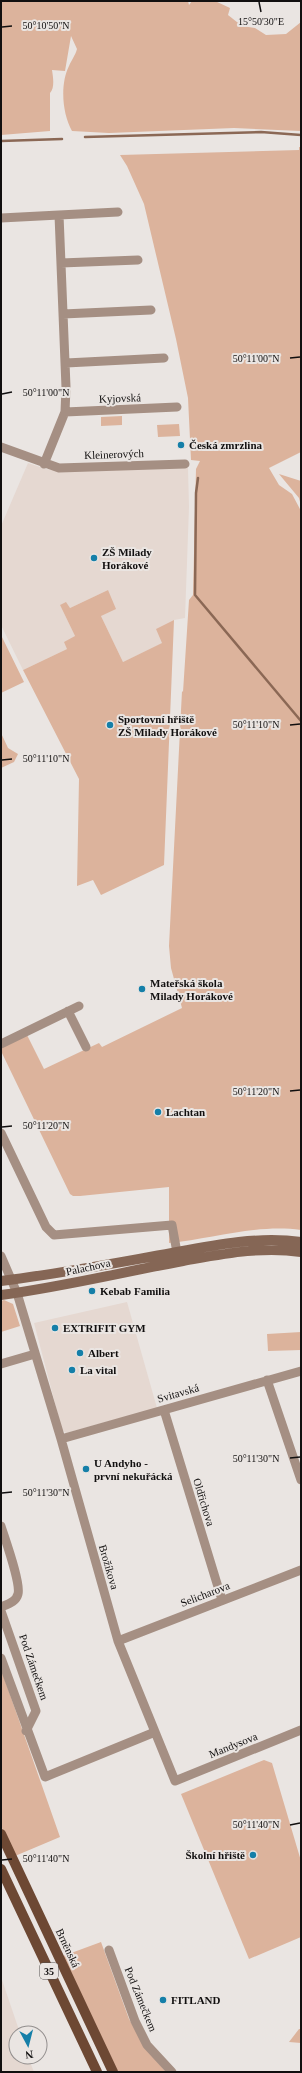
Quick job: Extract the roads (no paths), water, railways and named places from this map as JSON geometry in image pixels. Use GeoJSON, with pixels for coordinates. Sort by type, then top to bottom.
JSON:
{"type":"FeatureCollection","features":[{"type":"Feature","properties":{"kind":"main road","name":"Brněnská"},"geometry":{"type":"LineString","coordinates":[[1,1834],[113,2072]]}},
{"type":"Feature","properties":{"kind":"main road","name":"35"},"geometry":{"type":"LineString","coordinates":[[1,1869],[97,2072]]}},
{"type":"Feature","properties":{"kind":"street"},"geometry":{"type":"LineString","coordinates":[[1,218],[118,212]]}},
{"type":"Feature","properties":{"kind":"street"},"geometry":{"type":"LineString","coordinates":[[44,464],[65,412],[66,363],[59,216]]}},
{"type":"Feature","properties":{"kind":"street"},"geometry":{"type":"LineString","coordinates":[[61,263],[138,260]]}},
{"type":"Feature","properties":{"kind":"street"},"geometry":{"type":"LineString","coordinates":[[63,314],[151,310]]}},
{"type":"Feature","properties":{"kind":"street"},"geometry":{"type":"LineString","coordinates":[[66,363],[164,358]]}},
{"type":"Feature","properties":{"kind":"street","name":"Kyjovská"},"geometry":{"type":"LineString","coordinates":[[65,412],[177,407]]}},
{"type":"Feature","properties":{"kind":"street","name":"Kleinerových"},"geometry":{"type":"LineString","coordinates":[[1,447],[44,464],[60,468],[185,464]]}},
{"type":"Feature","properties":{"kind":"street"},"geometry":{"type":"LineString","coordinates":[[1,1044],[79,1006]]}},
{"type":"Feature","properties":{"kind":"street"},"geometry":{"type":"LineString","coordinates":[[68,1011],[86,1048]]}},
{"type":"Feature","properties":{"kind":"street"},"geometry":{"type":"LineString","coordinates":[[1,1134],[46,1227],[54,1235],[172,1225],[178,1257]]}},
{"type":"Feature","properties":{"kind":"street","name":"Palachova"},"geometry":{"type":"LineString","coordinates":[[1,1294],[17,1293],[251,1241],[271,1239],[301,1242]]}},
{"type":"Feature","properties":{"kind":"street","name":"Palachova"},"geometry":{"type":"LineString","coordinates":[[1,1281],[178,1257],[251,1250],[282,1250],[301,1252]]}},
{"type":"Feature","properties":{"kind":"street","name":"Brožíkova"},"geometry":{"type":"LineString","coordinates":[[1,1256],[17,1293],[61,1439],[118,1641],[175,1781]]}},
{"type":"Feature","properties":{"kind":"street"},"geometry":{"type":"LineString","coordinates":[[1,1364],[35,1354]]}},
{"type":"Feature","properties":{"kind":"street","name":"Svitavská"},"geometry":{"type":"LineString","coordinates":[[61,1439],[301,1371]]}},
{"type":"Feature","properties":{"kind":"street"},"geometry":{"type":"LineString","coordinates":[[267,1380],[301,1480]]}},
{"type":"Feature","properties":{"kind":"street","name":"Oldřichova"},"geometry":{"type":"LineString","coordinates":[[164,1410],[222,1600]]}},
{"type":"Feature","properties":{"kind":"street"},"geometry":{"type":"LineString","coordinates":[[1,1526],[17,1583],[18,1594],[14,1602],[1,1607]]}},
{"type":"Feature","properties":{"kind":"street","name":"Selicharova"},"geometry":{"type":"LineString","coordinates":[[118,1641],[301,1570]]}},
{"type":"Feature","properties":{"kind":"street","name":"Pod Zámečkem"},"geometry":{"type":"LineString","coordinates":[[1,1611],[36,1711],[26,1731]]}},
{"type":"Feature","properties":{"kind":"street"},"geometry":{"type":"LineString","coordinates":[[1,1658],[26,1731],[45,1777],[155,1732]]}},
{"type":"Feature","properties":{"kind":"street","name":"Mandysova"},"geometry":{"type":"LineString","coordinates":[[175,1781],[301,1730]]}},
{"type":"Feature","properties":{"kind":"street","name":"Pod Zámečkem"},"geometry":{"type":"LineString","coordinates":[[109,1950],[135,2021],[147,2045],[172,2072]]}},
{"type":"Feature","properties":{"kind":"waterway"},"geometry":{"type":"LineString","coordinates":[[85,137],[261,132],[301,135]]}},
{"type":"Feature","properties":{"kind":"waterway"},"geometry":{"type":"LineString","coordinates":[[1,141],[62,139]]}},
{"type":"Feature","properties":{"kind":"waterway"},"geometry":{"type":"LineString","coordinates":[[198,478],[196,493],[195,595],[301,721]]}},
{"type":"Feature","properties":{"kind":"place","name":"Česká zmrzlina"},"geometry":{"type":"Point","coordinates":[181,445]}},
{"type":"Feature","properties":{"kind":"place","name":"ZŠ Milady Horákové"},"geometry":{"type":"Point","coordinates":[94,558]}},
{"type":"Feature","properties":{"kind":"place","name":"Sportovní hřiště ZŠ Milady Horákové"},"geometry":{"type":"Point","coordinates":[110,725]}},
{"type":"Feature","properties":{"kind":"place","name":"Mateřská škola Milady Horákové"},"geometry":{"type":"Point","coordinates":[142,989]}},
{"type":"Feature","properties":{"kind":"place","name":"Lachtan"},"geometry":{"type":"Point","coordinates":[158,1112]}},
{"type":"Feature","properties":{"kind":"place","name":"Kebab Familia"},"geometry":{"type":"Point","coordinates":[92,1291]}},
{"type":"Feature","properties":{"kind":"place","name":"EXTRIFIT GYM"},"geometry":{"type":"Point","coordinates":[55,1328]}},
{"type":"Feature","properties":{"kind":"place","name":"Albert"},"geometry":{"type":"Point","coordinates":[80,1353]}},
{"type":"Feature","properties":{"kind":"place","name":"La vital"},"geometry":{"type":"Point","coordinates":[72,1370]}},
{"type":"Feature","properties":{"kind":"place","name":"U Andyho - první nekuřácká"},"geometry":{"type":"Point","coordinates":[86,1469]}},
{"type":"Feature","properties":{"kind":"place","name":"Školní hřiště"},"geometry":{"type":"Point","coordinates":[253,1855]}},
{"type":"Feature","properties":{"kind":"place","name":"FITLAND"},"geometry":{"type":"Point","coordinates":[163,2000]}}]}
